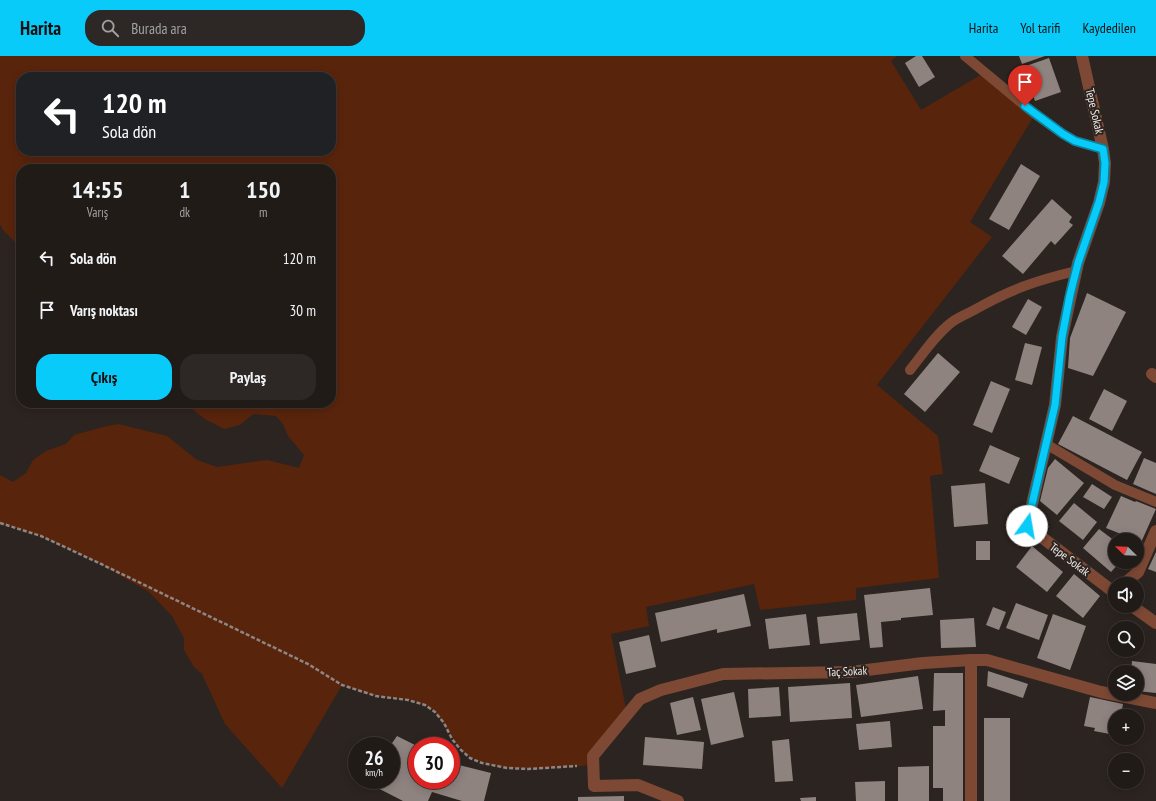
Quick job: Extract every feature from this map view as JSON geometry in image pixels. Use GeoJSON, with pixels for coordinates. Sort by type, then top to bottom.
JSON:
{"type":"FeatureCollection","features":[{"type":"Feature","properties":{"kind":"street","name":"Tepe Sokak"},"geometry":{"type":"LineString","coordinates":[[1082,56],[1103,149],[1105,163],[1104,182],[1099,202],[1085,240],[1076,271],[1062,337],[1055,405],[1027,526],[1108,587]]}},
{"type":"Feature","properties":{"kind":"street"},"geometry":{"type":"LineString","coordinates":[[1132,577],[1138,572],[1156,531]]}},
{"type":"Feature","properties":{"kind":"street"},"geometry":{"type":"LineString","coordinates":[[1142,613],[1156,623]]}},
{"type":"Feature","properties":{"kind":"street"},"geometry":{"type":"LineString","coordinates":[[971,660],[971,801]]}},
{"type":"Feature","properties":{"kind":"street","name":"Taç Sokak"},"geometry":{"type":"LineString","coordinates":[[678,801],[638,785],[594,786],[593,756],[640,699],[661,690],[723,674],[851,672],[923,663],[987,660],[1101,692],[1156,703]]}},
{"type":"Feature","properties":{"kind":"lane"},"geometry":{"type":"LineString","coordinates":[[965,56],[1035,114],[1063,134],[1080,143],[1103,149]]}},
{"type":"Feature","properties":{"kind":"lane"},"geometry":{"type":"LineString","coordinates":[[910,370],[933,340],[952,322],[1019,287],[1042,279],[1076,271]]}},
{"type":"Feature","properties":{"kind":"lane"},"geometry":{"type":"LineString","coordinates":[[1046,444],[1115,485],[1156,502]]}},
{"type":"Feature","properties":{"kind":"path"},"geometry":{"type":"LineString","coordinates":[[0,523],[41,536],[99,563],[308,664],[342,685],[376,696],[408,700],[425,705],[435,712],[460,749],[470,758],[482,763],[507,768],[528,769],[593,765]]}},
{"type":"Feature","properties":{"kind":"shaded area"},"geometry":{"type":"Polygon","coordinates":[[[0,56],[897,56],[891,61],[921,110],[984,73],[1035,114],[970,222],[992,237],[877,385],[938,436],[943,474],[930,476],[939,578],[856,588],[856,600],[760,610],[754,584],[646,607],[649,626],[611,634],[627,714],[593,765],[522,769],[486,764],[471,757],[460,748],[460,737],[452,737],[436,713],[425,705],[407,700],[364,693],[342,685],[282,788],[225,724],[202,674],[194,667],[184,650],[184,638],[172,616],[149,592],[99,563],[41,536],[0,523],[0,475],[13,482],[26,473],[33,460],[46,451],[66,444],[74,435],[118,424],[167,436],[197,460],[217,467],[267,460],[299,468],[304,455],[288,436],[283,424],[276,416],[253,414],[240,425],[224,429],[205,419],[192,408],[336,408],[336,164],[16,164],[16,243],[3,230],[0,224],[0,56]]]}},
{"type":"Feature","properties":{"kind":"building"},"geometry":{"type":"Polygon","coordinates":[[[916,56],[922,56],[935,77],[919,87],[905,63],[916,56]]]}},
{"type":"Feature","properties":{"kind":"building"},"geometry":{"type":"Polygon","coordinates":[[[1019,56],[1045,56],[1022,64],[1019,56]]]}},
{"type":"Feature","properties":{"kind":"building"},"geometry":{"type":"Polygon","coordinates":[[[1049,58],[1061,92],[1035,101],[1023,67],[1049,58]]]}},
{"type":"Feature","properties":{"kind":"building"},"geometry":{"type":"Polygon","coordinates":[[[1021,164],[1040,176],[1009,230],[989,219],[1021,164]]]}},
{"type":"Feature","properties":{"kind":"building"},"geometry":{"type":"Polygon","coordinates":[[[1052,199],[1072,217],[1069,222],[1073,225],[1055,245],[1051,241],[1023,274],[1002,256],[1052,199]]]}},
{"type":"Feature","properties":{"kind":"building"},"geometry":{"type":"Polygon","coordinates":[[[1087,293],[1126,312],[1093,376],[1068,368],[1070,338],[1087,293]]]}},
{"type":"Feature","properties":{"kind":"building"},"geometry":{"type":"Polygon","coordinates":[[[1028,299],[1042,307],[1026,335],[1012,327],[1028,299]]]}},
{"type":"Feature","properties":{"kind":"building"},"geometry":{"type":"Polygon","coordinates":[[[1025,343],[1042,347],[1032,385],[1015,380],[1025,343]]]}},
{"type":"Feature","properties":{"kind":"building"},"geometry":{"type":"Polygon","coordinates":[[[938,353],[960,372],[925,412],[904,394],[938,353]]]}},
{"type":"Feature","properties":{"kind":"building"},"geometry":{"type":"Polygon","coordinates":[[[991,381],[1010,389],[992,433],[973,425],[991,381]]]}},
{"type":"Feature","properties":{"kind":"building"},"geometry":{"type":"Polygon","coordinates":[[[1104,389],[1127,401],[1112,431],[1089,419],[1104,389]]]}},
{"type":"Feature","properties":{"kind":"building"},"geometry":{"type":"Polygon","coordinates":[[[1073,416],[1142,452],[1127,480],[1058,444],[1073,416]]]}},
{"type":"Feature","properties":{"kind":"building"},"geometry":{"type":"Polygon","coordinates":[[[990,445],[1020,458],[1009,484],[979,471],[990,445]]]}},
{"type":"Feature","properties":{"kind":"building"},"geometry":{"type":"Polygon","coordinates":[[[1144,458],[1156,463],[1156,494],[1133,484],[1144,458]]]}},
{"type":"Feature","properties":{"kind":"building"},"geometry":{"type":"Polygon","coordinates":[[[1055,459],[1084,483],[1057,515],[1040,501],[1048,468],[1055,459]]]}},
{"type":"Feature","properties":{"kind":"building"},"geometry":{"type":"Polygon","coordinates":[[[985,483],[988,524],[954,527],[951,486],[985,483]]]}},
{"type":"Feature","properties":{"kind":"building"},"geometry":{"type":"Polygon","coordinates":[[[1092,484],[1112,497],[1104,509],[1083,497],[1092,484]]]}},
{"type":"Feature","properties":{"kind":"building"},"geometry":{"type":"Polygon","coordinates":[[[1121,496],[1156,509],[1144,536],[1144,533],[1118,533],[1106,528],[1121,496]]]}},
{"type":"Feature","properties":{"kind":"building"},"geometry":{"type":"Polygon","coordinates":[[[1074,503],[1097,522],[1083,540],[1059,521],[1074,503]]]}},
{"type":"Feature","properties":{"kind":"building"},"geometry":{"type":"Polygon","coordinates":[[[1099,529],[1108,536],[1108,569],[1114,569],[1111,572],[1083,548],[1099,529]]]}},
{"type":"Feature","properties":{"kind":"building"},"geometry":{"type":"Polygon","coordinates":[[[976,541],[990,541],[990,560],[976,560],[976,541]]]}},
{"type":"Feature","properties":{"kind":"building"},"geometry":{"type":"Polygon","coordinates":[[[1032,546],[1063,572],[1047,592],[1016,567],[1032,546]]]}},
{"type":"Feature","properties":{"kind":"building"},"geometry":{"type":"Polygon","coordinates":[[[1156,552],[1156,572],[1148,569],[1156,552]]]}},
{"type":"Feature","properties":{"kind":"building"},"geometry":{"type":"Polygon","coordinates":[[[1074,574],[1100,596],[1083,618],[1056,596],[1074,574]]]}},
{"type":"Feature","properties":{"kind":"building"},"geometry":{"type":"Polygon","coordinates":[[[930,588],[933,615],[901,618],[901,620],[881,622],[883,647],[870,648],[864,595],[930,588]]]}},
{"type":"Feature","properties":{"kind":"building"},"geometry":{"type":"Polygon","coordinates":[[[744,594],[751,626],[717,633],[717,629],[661,642],[655,613],[744,594]]]}},
{"type":"Feature","properties":{"kind":"building"},"geometry":{"type":"Polygon","coordinates":[[[1016,603],[1048,615],[1039,640],[1006,628],[1016,603]]]}},
{"type":"Feature","properties":{"kind":"building"},"geometry":{"type":"Polygon","coordinates":[[[993,607],[1006,612],[999,630],[986,625],[993,607]]]}},
{"type":"Feature","properties":{"kind":"building"},"geometry":{"type":"Polygon","coordinates":[[[857,613],[860,640],[820,644],[817,617],[857,613]]]}},
{"type":"Feature","properties":{"kind":"building"},"geometry":{"type":"Polygon","coordinates":[[[806,614],[810,645],[769,649],[765,619],[806,614]]]}},
{"type":"Feature","properties":{"kind":"building"},"geometry":{"type":"Polygon","coordinates":[[[1053,614],[1086,626],[1070,670],[1037,658],[1053,614]]]}},
{"type":"Feature","properties":{"kind":"building"},"geometry":{"type":"Polygon","coordinates":[[[974,618],[976,647],[941,648],[940,620],[974,618]]]}},
{"type":"Feature","properties":{"kind":"building"},"geometry":{"type":"Polygon","coordinates":[[[649,635],[656,667],[626,674],[619,642],[649,635]]]}},
{"type":"Feature","properties":{"kind":"building"},"geometry":{"type":"Polygon","coordinates":[[[1132,661],[1156,664],[1156,693],[1144,692],[1144,665],[1132,665],[1132,661]]]}},
{"type":"Feature","properties":{"kind":"building"},"geometry":{"type":"Polygon","coordinates":[[[988,671],[1028,684],[1023,698],[987,686],[988,671]]]}},
{"type":"Feature","properties":{"kind":"building"},"geometry":{"type":"Polygon","coordinates":[[[934,673],[963,673],[963,801],[943,801],[943,788],[933,788],[933,726],[945,726],[945,710],[933,711],[934,673]]]}},
{"type":"Feature","properties":{"kind":"building"},"geometry":{"type":"Polygon","coordinates":[[[918,676],[923,709],[861,717],[856,685],[918,676]]]}},
{"type":"Feature","properties":{"kind":"building"},"geometry":{"type":"Polygon","coordinates":[[[850,683],[852,718],[790,722],[788,687],[850,683]]]}},
{"type":"Feature","properties":{"kind":"building"},"geometry":{"type":"Polygon","coordinates":[[[779,687],[781,716],[749,718],[748,689],[779,687]]]}},
{"type":"Feature","properties":{"kind":"building"},"geometry":{"type":"Polygon","coordinates":[[[734,692],[744,737],[711,745],[701,699],[734,692]]]}},
{"type":"Feature","properties":{"kind":"building"},"geometry":{"type":"Polygon","coordinates":[[[693,697],[701,730],[677,735],[670,703],[693,697]]]}},
{"type":"Feature","properties":{"kind":"building"},"geometry":{"type":"Polygon","coordinates":[[[1090,697],[1123,704],[1122,709],[1108,709],[1108,734],[1094,731],[1095,728],[1084,726],[1090,697]]]}},
{"type":"Feature","properties":{"kind":"building"},"geometry":{"type":"Polygon","coordinates":[[[984,718],[1010,718],[1010,801],[984,801],[984,718]]]}},
{"type":"Feature","properties":{"kind":"building"},"geometry":{"type":"Polygon","coordinates":[[[890,721],[892,747],[859,750],[856,724],[890,721]]]}},
{"type":"Feature","properties":{"kind":"building"},"geometry":{"type":"Polygon","coordinates":[[[645,737],[704,742],[702,769],[643,765],[645,737]]]}},
{"type":"Feature","properties":{"kind":"building"},"geometry":{"type":"Polygon","coordinates":[[[400,738],[408,742],[408,789],[460,789],[460,765],[491,773],[484,801],[462,801],[432,792],[428,801],[403,801],[380,789],[400,789],[400,738]]]}},
{"type":"Feature","properties":{"kind":"building"},"geometry":{"type":"Polygon","coordinates":[[[789,739],[793,781],[775,782],[772,741],[789,739]]]}},
{"type":"Feature","properties":{"kind":"building"},"geometry":{"type":"Polygon","coordinates":[[[929,766],[929,801],[898,801],[898,767],[929,766]]]}},
{"type":"Feature","properties":{"kind":"building"},"geometry":{"type":"Polygon","coordinates":[[[885,781],[885,801],[856,801],[855,782],[885,781]]]}},
{"type":"Feature","properties":{"kind":"building"},"geometry":{"type":"Polygon","coordinates":[[[624,796],[624,801],[578,801],[578,797],[624,796]]]}},
{"type":"Feature","properties":{"kind":"building"},"geometry":{"type":"Polygon","coordinates":[[[816,797],[816,801],[801,801],[800,798],[816,797]]]}},
{"type":"Feature","properties":{"kind":"route"},"geometry":{"type":"LineString","coordinates":[[1025,106],[1075,141],[1103,149],[1105,163],[1104,182],[1099,202],[1085,240],[1070,295],[1062,337],[1055,405],[1027,526]]}}]}
